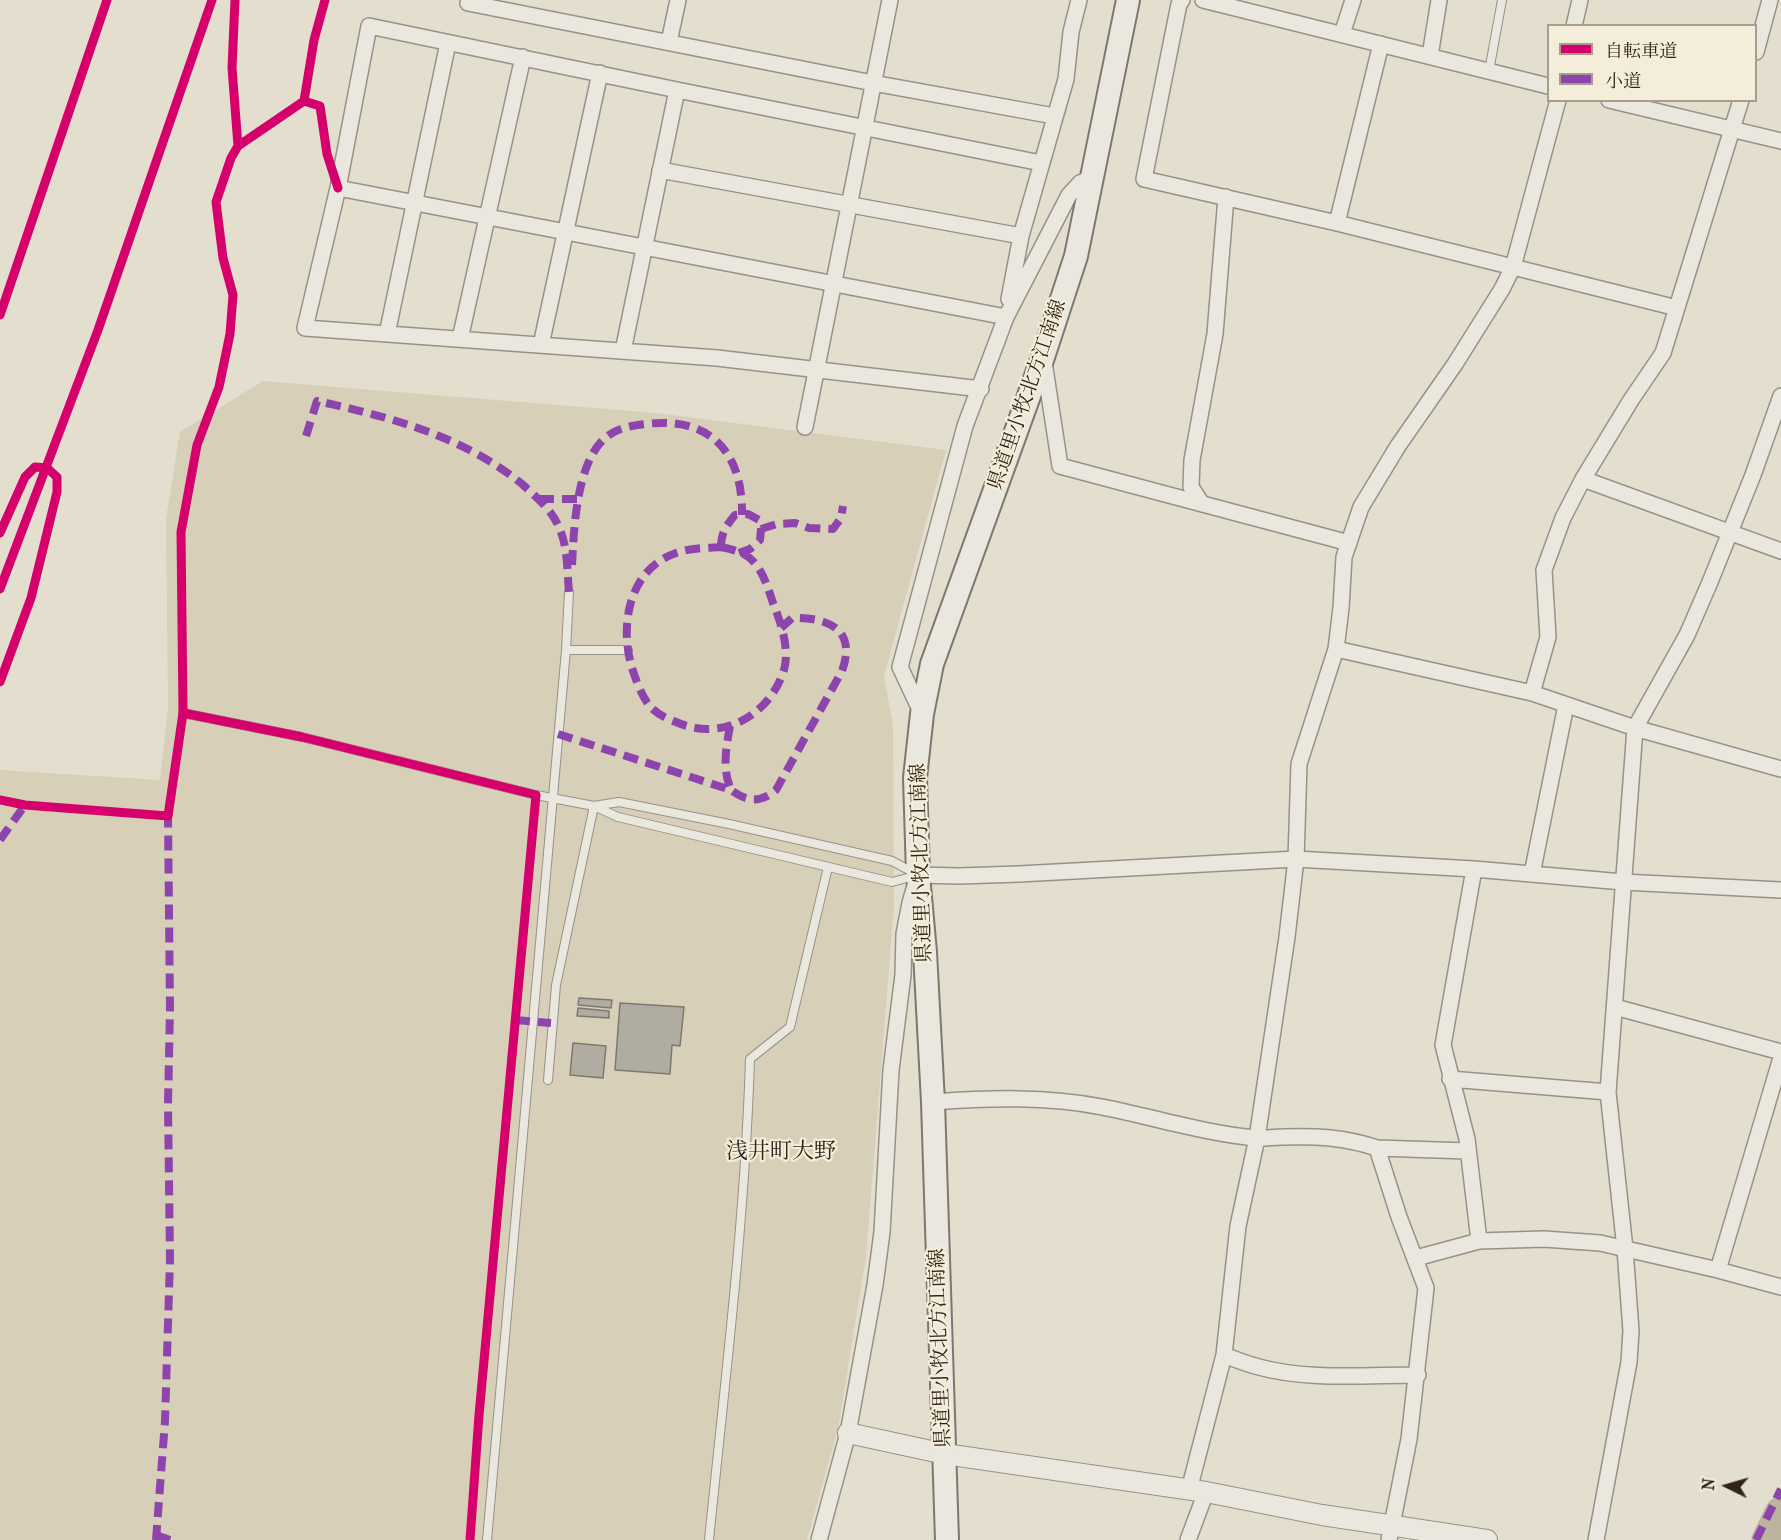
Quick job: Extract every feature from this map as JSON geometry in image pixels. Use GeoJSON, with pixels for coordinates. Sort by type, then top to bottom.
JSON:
{"type":"FeatureCollection","features":[{"type":"Feature","properties":{"kind":"main road","name":"県道里小牧北方江南線"},"geometry":{"type":"LineString","coordinates":[[947,1540],[933,1102],[925,952],[918,875],[915,778],[922,714],[932,664],[1043,357],[1076,255],[1094,177],[1128,0]]}},
{"type":"Feature","properties":{"kind":"street"},"geometry":{"type":"LineString","coordinates":[[469,0],[468,3],[873,83],[1054,116]]}},
{"type":"Feature","properties":{"kind":"street"},"geometry":{"type":"LineString","coordinates":[[669,42],[678,0]]}},
{"type":"Feature","properties":{"kind":"street"},"geometry":{"type":"LineString","coordinates":[[805,426],[890,0]]}},
{"type":"Feature","properties":{"kind":"street"},"geometry":{"type":"LineString","coordinates":[[1006,317],[1021,236],[1066,79],[1071,32],[1079,0]]}},
{"type":"Feature","properties":{"kind":"street"},"geometry":{"type":"LineString","coordinates":[[1182,0],[1179,4],[1144,179],[1337,223],[1677,308]]}},
{"type":"Feature","properties":{"kind":"street"},"geometry":{"type":"LineString","coordinates":[[1203,0],[1258,7],[1342,34],[1547,86]]}},
{"type":"Feature","properties":{"kind":"street"},"geometry":{"type":"LineString","coordinates":[[1342,34],[1353,0]]}},
{"type":"Feature","properties":{"kind":"street"},"geometry":{"type":"LineString","coordinates":[[1430,56],[1439,0]]}},
{"type":"Feature","properties":{"kind":"street"},"geometry":{"type":"LineString","coordinates":[[1574,24],[1580,0]]}},
{"type":"Feature","properties":{"kind":"street"},"geometry":{"type":"LineString","coordinates":[[1757,45],[1770,0]]}},
{"type":"Feature","properties":{"kind":"street"},"geometry":{"type":"LineString","coordinates":[[981,389],[717,358],[304,328],[338,188],[369,26],[1041,163]]}},
{"type":"Feature","properties":{"kind":"street"},"geometry":{"type":"LineString","coordinates":[[387,334],[448,43]]}},
{"type":"Feature","properties":{"kind":"street"},"geometry":{"type":"LineString","coordinates":[[1337,223],[1381,44]]}},
{"type":"Feature","properties":{"kind":"street"},"geometry":{"type":"LineString","coordinates":[[460,339],[523,57]]}},
{"type":"Feature","properties":{"kind":"street"},"geometry":{"type":"LineString","coordinates":[[541,345],[600,73]]}},
{"type":"Feature","properties":{"kind":"street"},"geometry":{"type":"LineString","coordinates":[[623,351],[677,90]]}},
{"type":"Feature","properties":{"kind":"street"},"geometry":{"type":"LineString","coordinates":[[1188,1540],[1224,1355],[1238,1226],[1257,1138],[1296,859],[1299,764],[1336,649],[1344,557],[1361,507],[1398,446],[1455,364],[1502,289],[1513,267],[1557,102]]}},
{"type":"Feature","properties":{"kind":"street"},"geometry":{"type":"LineString","coordinates":[[1617,102],[1781,141]]}},
{"type":"Feature","properties":{"kind":"street"},"geometry":{"type":"LineString","coordinates":[[1532,693],[1548,636],[1544,570],[1563,518],[1583,479],[1631,400],[1663,353],[1740,102]]}},
{"type":"Feature","properties":{"kind":"street"},"geometry":{"type":"LineString","coordinates":[[660,170],[1021,236]]}},
{"type":"Feature","properties":{"kind":"street"},"geometry":{"type":"LineString","coordinates":[[922,714],[900,667],[965,426],[981,389],[1006,317],[1070,195],[1080,183],[1094,177]]}},
{"type":"Feature","properties":{"kind":"street"},"geometry":{"type":"LineString","coordinates":[[338,188],[1006,317]]}},
{"type":"Feature","properties":{"kind":"street"},"geometry":{"type":"LineString","coordinates":[[1202,504],[1191,487],[1192,460],[1215,334],[1226,197]]}},
{"type":"Feature","properties":{"kind":"street"},"geometry":{"type":"LineString","coordinates":[[1043,357],[1059,466],[1349,543]]}},
{"type":"Feature","properties":{"kind":"street"},"geometry":{"type":"LineString","coordinates":[[1596,1540],[1629,1362],[1631,1331],[1625,1249],[1608,1092],[1635,728],[1687,635],[1753,475],[1781,396]]}},
{"type":"Feature","properties":{"kind":"street"},"geometry":{"type":"LineString","coordinates":[[1583,479],[1781,551]]}},
{"type":"Feature","properties":{"kind":"street"},"geometry":{"type":"LineString","coordinates":[[1336,649],[1532,693],[1635,728],[1781,768]]}},
{"type":"Feature","properties":{"kind":"street"},"geometry":{"type":"LineString","coordinates":[[1532,874],[1566,705]]}},
{"type":"Feature","properties":{"kind":"street"},"geometry":{"type":"LineString","coordinates":[[819,1540],[848,1433],[882,1233],[891,1070],[903,975],[904,934],[918,875],[1019,874],[1296,859],[1474,869],[1623,882],[1781,890]]}},
{"type":"Feature","properties":{"kind":"street"},"geometry":{"type":"LineString","coordinates":[[1474,869],[1443,1045],[1468,1151],[1479,1241]]}},
{"type":"Feature","properties":{"kind":"street"},"geometry":{"type":"LineString","coordinates":[[1615,1007],[1781,1052]]}},
{"type":"Feature","properties":{"kind":"street"},"geometry":{"type":"LineString","coordinates":[[1718,1270],[1781,1058]]}},
{"type":"Feature","properties":{"kind":"street"},"geometry":{"type":"LineString","coordinates":[[1450,1079],[1608,1092]]}},
{"type":"Feature","properties":{"kind":"street"},"geometry":{"type":"LineString","coordinates":[[933,1102],[979,1099],[1051,1102],[1101,1107],[1177,1125],[1257,1138],[1319,1136],[1352,1139],[1377,1148],[1468,1151]]}},
{"type":"Feature","properties":{"kind":"street"},"geometry":{"type":"LineString","coordinates":[[1377,1148],[1399,1217],[1426,1288],[1409,1439],[1390,1532]]}},
{"type":"Feature","properties":{"kind":"street"},"geometry":{"type":"LineString","coordinates":[[1416,1258],[1479,1241],[1544,1239],[1600,1243],[1781,1287]]}},
{"type":"Feature","properties":{"kind":"street"},"geometry":{"type":"LineString","coordinates":[[1224,1355],[1256,1366],[1286,1372],[1325,1375],[1418,1375]]}},
{"type":"Feature","properties":{"kind":"street"},"geometry":{"type":"LineString","coordinates":[[848,1433],[945,1454],[1198,1491],[1322,1515],[1390,1532],[1487,1540]]}},
{"type":"Feature","properties":{"kind":"lane"},"geometry":{"type":"LineString","coordinates":[[1489,71],[1502,0]]}},
{"type":"Feature","properties":{"kind":"lane"},"geometry":{"type":"LineString","coordinates":[[487,1540],[551,798],[566,650],[569,592]]}},
{"type":"Feature","properties":{"kind":"lane"},"geometry":{"type":"LineString","coordinates":[[566,650],[628,650]]}},
{"type":"Feature","properties":{"kind":"lane"},"geometry":{"type":"LineString","coordinates":[[183,713],[302,737],[551,798],[594,806],[618,816],[892,882],[918,875]]}},
{"type":"Feature","properties":{"kind":"lane"},"geometry":{"type":"LineString","coordinates":[[594,806],[619,802],[729,824],[892,861],[918,875]]}},
{"type":"Feature","properties":{"kind":"lane"},"geometry":{"type":"LineString","coordinates":[[548,1080],[556,985],[594,806]]}},
{"type":"Feature","properties":{"kind":"lane"},"geometry":{"type":"LineString","coordinates":[[709,1540],[734,1289],[748,1116],[750,1059],[790,1027],[828,867]]}},
{"type":"Feature","properties":{"kind":"shaded area"},"geometry":{"type":"Polygon","coordinates":[[[263,381],[656,413],[946,450],[884,676],[893,725],[894,907],[866,1257],[838,1429],[807,1540],[0,1540],[0,770],[160,780],[168,707],[166,519],[180,432],[263,381]]]}},
{"type":"Feature","properties":{"kind":"building"},"geometry":{"type":"Polygon","coordinates":[[[579,998],[612,1000],[611,1008],[578,1005],[579,998]]]}},
{"type":"Feature","properties":{"kind":"building"},"geometry":{"type":"Polygon","coordinates":[[[620,1003],[684,1007],[680,1046],[672,1045],[670,1074],[615,1070],[620,1003]]]}},
{"type":"Feature","properties":{"kind":"building"},"geometry":{"type":"Polygon","coordinates":[[[578,1008],[609,1011],[609,1018],[577,1016],[578,1008]]]}},
{"type":"Feature","properties":{"kind":"building"},"geometry":{"type":"Polygon","coordinates":[[[573,1043],[606,1046],[603,1078],[570,1075],[573,1043]]]}},
{"type":"Feature","properties":{"kind":"waterway"},"geometry":{"type":"LineString","coordinates":[[1768,1540],[1781,1513]]}},
{"type":"Feature","properties":{"kind":"marked path"},"geometry":{"type":"LineString","coordinates":[[306,436],[317,401],[425,430],[499,467],[542,503],[558,525],[564,541],[569,592]]}},
{"type":"Feature","properties":{"kind":"marked path"},"geometry":{"type":"LineString","coordinates":[[572,565],[578,500],[586,468],[601,442],[622,428],[669,423],[689,426],[719,443],[737,473],[742,515]]}},
{"type":"Feature","properties":{"kind":"marked path"},"geometry":{"type":"LineString","coordinates":[[539,499],[579,499]]}},
{"type":"Feature","properties":{"kind":"marked path"},"geometry":{"type":"LineString","coordinates":[[761,529],[777,524],[795,523],[809,528],[833,529],[841,518],[843,506]]}},
{"type":"Feature","properties":{"kind":"marked path"},"geometry":{"type":"LineString","coordinates":[[721,547],[725,530],[735,515],[748,514],[759,520],[760,540],[750,549],[739,553]]}},
{"type":"Feature","properties":{"kind":"marked path"},"geometry":{"type":"LineString","coordinates":[[721,547],[744,554],[757,565],[767,584],[782,627],[786,662],[777,687],[755,712],[726,727],[710,729],[673,721],[652,708],[639,687],[628,651],[628,617],[631,600],[638,585],[647,572],[660,561],[681,551],[721,547]]}},
{"type":"Feature","properties":{"kind":"marked path"},"geometry":{"type":"LineString","coordinates":[[558,734],[731,790],[748,799],[764,797],[776,790],[842,671],[846,657],[843,636],[828,624],[818,620],[792,618],[781,628]]}},
{"type":"Feature","properties":{"kind":"marked path"},"geometry":{"type":"LineString","coordinates":[[730,726],[726,750],[726,774],[731,790]]}},
{"type":"Feature","properties":{"kind":"marked path"},"geometry":{"type":"LineString","coordinates":[[0,840],[25,805]]}},
{"type":"Feature","properties":{"kind":"marked path"},"geometry":{"type":"LineString","coordinates":[[156,1540],[165,1421],[170,1259],[168,816]]}},
{"type":"Feature","properties":{"kind":"marked path"},"geometry":{"type":"LineString","coordinates":[[515,1020],[551,1023]]}},
{"type":"Feature","properties":{"kind":"marked path"},"geometry":{"type":"LineString","coordinates":[[1756,1540],[1781,1489]]}},
{"type":"Feature","properties":{"kind":"marked path"},"geometry":{"type":"LineString","coordinates":[[156,1535],[170,1540]]}},
{"type":"Feature","properties":{"kind":"cycle path"},"geometry":{"type":"LineString","coordinates":[[0,315],[107,0]]}},
{"type":"Feature","properties":{"kind":"cycle path"},"geometry":{"type":"LineString","coordinates":[[0,589],[98,330],[212,0]]}},
{"type":"Feature","properties":{"kind":"cycle path"},"geometry":{"type":"LineString","coordinates":[[235,0],[232,68],[238,146]]}},
{"type":"Feature","properties":{"kind":"cycle path"},"geometry":{"type":"LineString","coordinates":[[325,0],[314,40],[304,101],[320,106],[327,154],[338,188]]}},
{"type":"Feature","properties":{"kind":"cycle path"},"geometry":{"type":"LineString","coordinates":[[0,800],[25,805],[168,816],[183,713],[181,532],[197,445],[219,387],[230,334],[233,295],[223,258],[216,202],[231,158],[238,146],[304,101]]}},
{"type":"Feature","properties":{"kind":"cycle path"},"geometry":{"type":"LineString","coordinates":[[0,533],[25,477],[35,467],[47,468],[57,477],[57,492],[31,598],[0,682]]}},
{"type":"Feature","properties":{"kind":"cycle path"},"geometry":{"type":"LineString","coordinates":[[183,713],[302,737],[536,795],[479,1415],[470,1540]]}},
{"type":"Feature","properties":{"kind":"district","name":"浅井町大野"},"geometry":{"type":"Point","coordinates":[781,1153]}}]}
